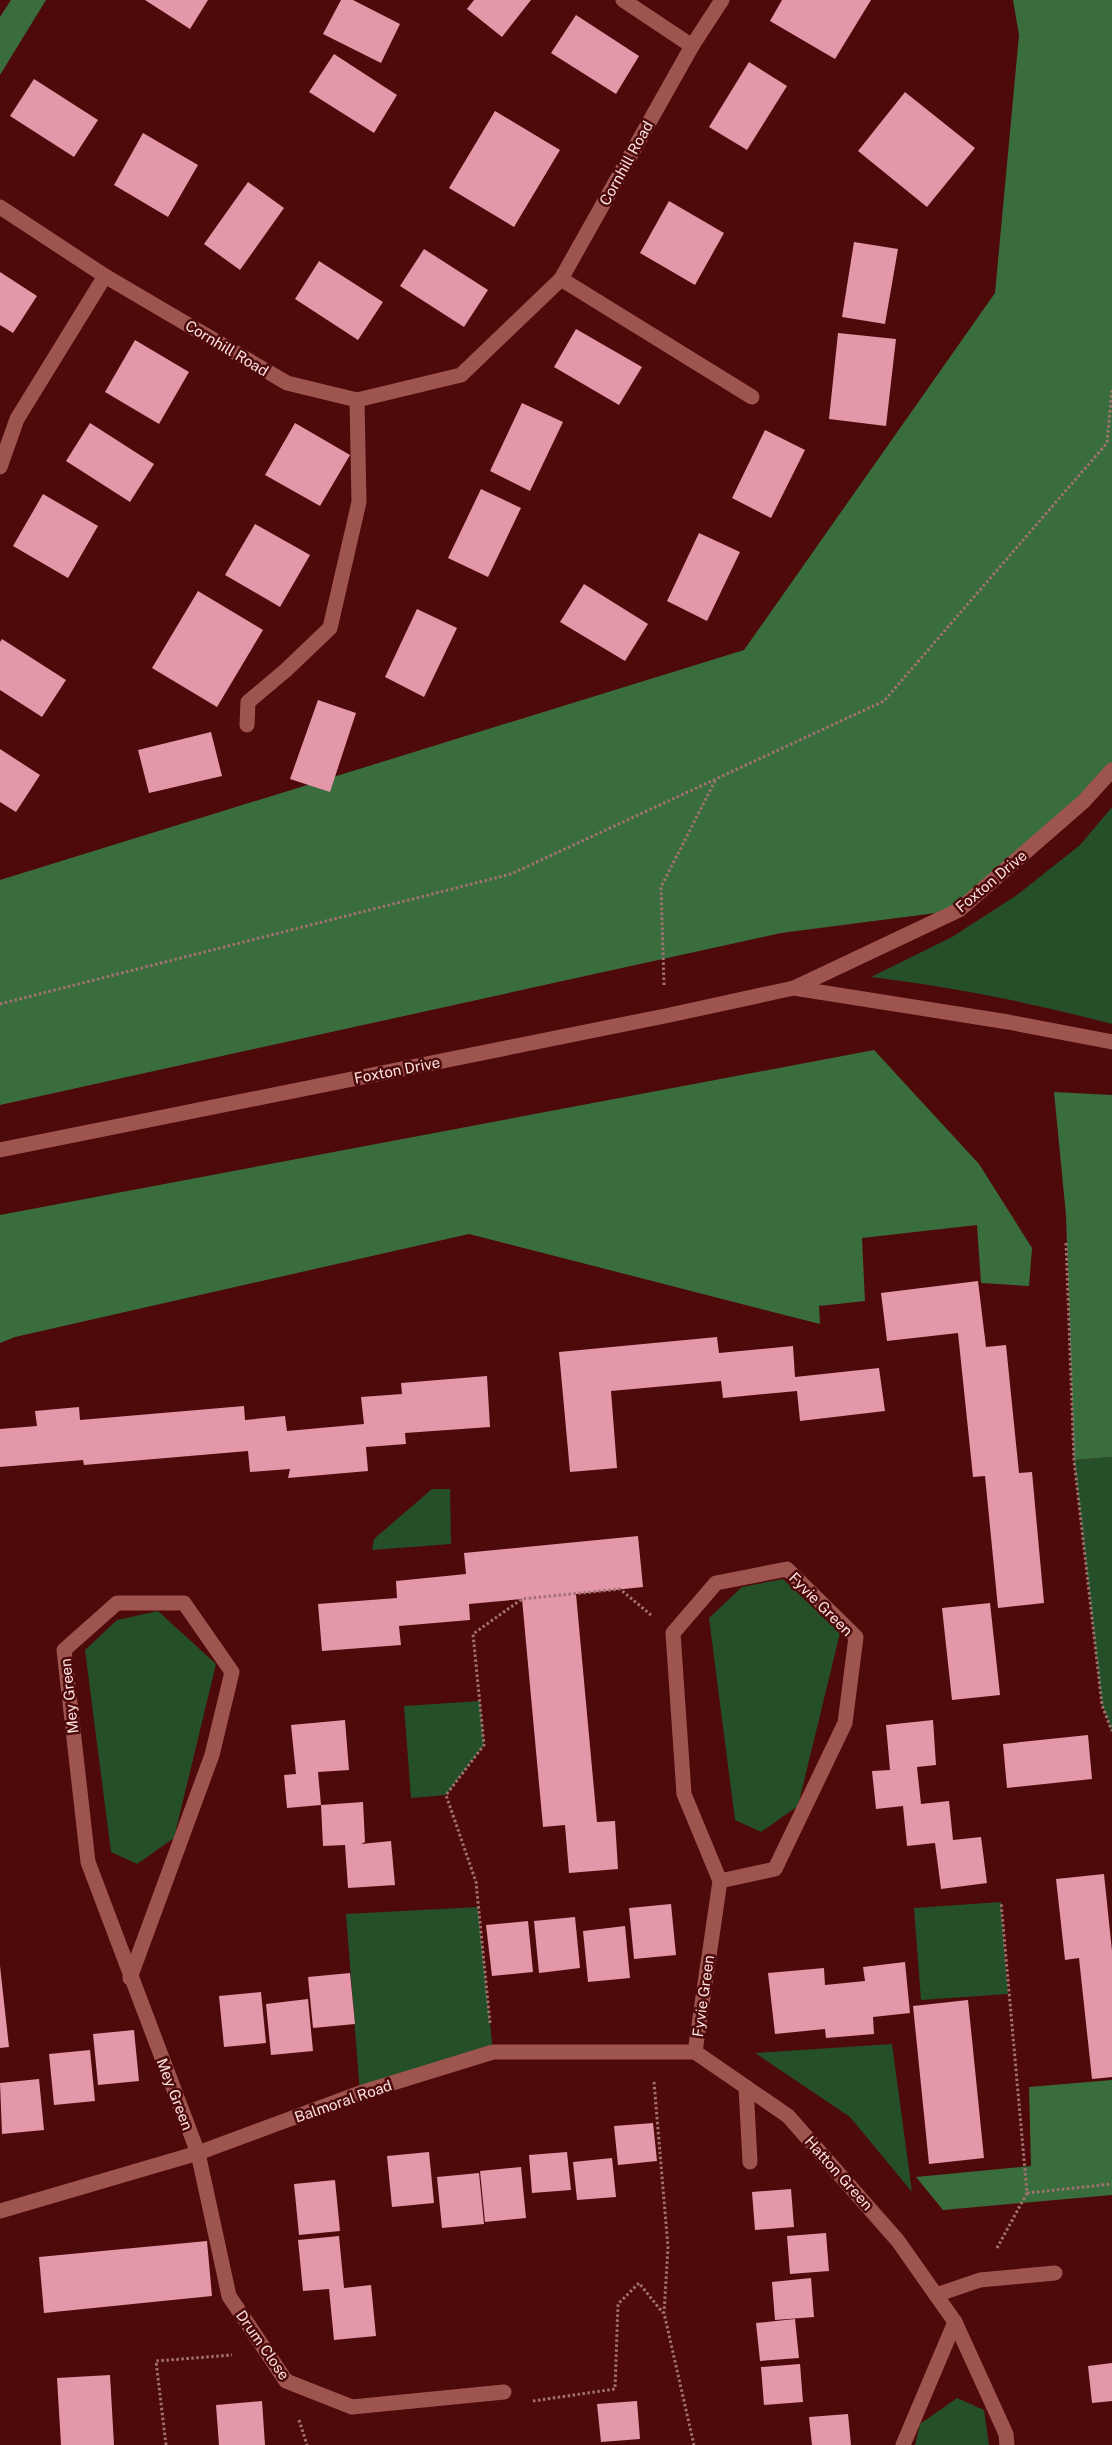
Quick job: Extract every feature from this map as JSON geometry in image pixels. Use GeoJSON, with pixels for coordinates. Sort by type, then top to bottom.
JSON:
{"type":"FeatureCollection","features":[{"type":"Feature","properties":{"kind":"street"},"geometry":{"type":"LineString","coordinates":[[623,0],[692,46]]}},
{"type":"Feature","properties":{"kind":"street","name":"Cornhill Road"},"geometry":{"type":"LineString","coordinates":[[0,207],[105,276],[287,383],[356,400],[461,375],[561,279],[692,46],[722,0]]}},
{"type":"Feature","properties":{"kind":"street"},"geometry":{"type":"LineString","coordinates":[[0,467],[17,419],[105,276]]}},
{"type":"Feature","properties":{"kind":"street"},"geometry":{"type":"LineString","coordinates":[[561,279],[752,398]]}},
{"type":"Feature","properties":{"kind":"street"},"geometry":{"type":"LineString","coordinates":[[246,725],[248,702],[286,670],[330,628],[359,502],[356,400]]}},
{"type":"Feature","properties":{"kind":"street","name":"Foxton Drive"},"geometry":{"type":"LineString","coordinates":[[0,1150],[665,1016],[794,988],[960,910],[1084,801],[1112,770]]}},
{"type":"Feature","properties":{"kind":"street","name":"Foxton Drive"},"geometry":{"type":"LineString","coordinates":[[794,988],[1008,1022],[1112,1042]]}},
{"type":"Feature","properties":{"kind":"street","name":"Fyvie Green"},"geometry":{"type":"LineString","coordinates":[[672,1633],[716,1583],[787,1570],[856,1637],[845,1723],[775,1869],[720,1881],[695,2052]]}},
{"type":"Feature","properties":{"kind":"street","name":"Mey Green"},"geometry":{"type":"LineString","coordinates":[[130,1978],[212,1754],[232,1672],[184,1603],[117,1603],[64,1650],[88,1862],[130,1978],[198,2153]]}},
{"type":"Feature","properties":{"kind":"street"},"geometry":{"type":"LineString","coordinates":[[672,1633],[684,1794],[720,1881]]}},
{"type":"Feature","properties":{"kind":"street","name":"Balmoral Road"},"geometry":{"type":"LineString","coordinates":[[0,2211],[198,2153],[360,2093],[493,2052],[695,2052]]}},
{"type":"Feature","properties":{"kind":"street","name":"Hatton Green"},"geometry":{"type":"LineString","coordinates":[[695,2052],[788,2116],[898,2241],[955,2322],[1006,2434],[1007,2445]]}},
{"type":"Feature","properties":{"kind":"street"},"geometry":{"type":"LineString","coordinates":[[746,2087],[750,2162]]}},
{"type":"Feature","properties":{"kind":"street","name":"Drum Close"},"geometry":{"type":"LineString","coordinates":[[198,2153],[229,2296],[286,2381],[352,2407],[504,2392]]}},
{"type":"Feature","properties":{"kind":"street"},"geometry":{"type":"LineString","coordinates":[[936,2295],[980,2280],[1055,2273]]}},
{"type":"Feature","properties":{"kind":"street"},"geometry":{"type":"LineString","coordinates":[[903,2445],[955,2322]]}},
{"type":"Feature","properties":{"kind":"path"},"geometry":{"type":"LineString","coordinates":[[0,1004],[511,874],[884,701],[1107,443],[1112,390]]}},
{"type":"Feature","properties":{"kind":"path"},"geometry":{"type":"LineString","coordinates":[[665,1016],[661,887],[716,779]]}},
{"type":"Feature","properties":{"kind":"path"},"geometry":{"type":"LineString","coordinates":[[1066,1243],[1074,1460],[1102,1705],[1112,1731]]}},
{"type":"Feature","properties":{"kind":"path"},"geometry":{"type":"LineString","coordinates":[[493,2052],[476,1882],[446,1796],[484,1745],[474,1634],[522,1599],[620,1589],[672,1633]]}},
{"type":"Feature","properties":{"kind":"path"},"geometry":{"type":"LineString","coordinates":[[980,2280],[1027,2193],[1001,1902]]}},
{"type":"Feature","properties":{"kind":"path"},"geometry":{"type":"LineString","coordinates":[[651,2052],[668,2247],[664,2313],[694,2445]]}},
{"type":"Feature","properties":{"kind":"path"},"geometry":{"type":"LineString","coordinates":[[1027,2193],[1112,2184]]}},
{"type":"Feature","properties":{"kind":"path"},"geometry":{"type":"LineString","coordinates":[[504,2392],[536,2402],[615,2389],[618,2304],[640,2283],[664,2313]]}},
{"type":"Feature","properties":{"kind":"path"},"geometry":{"type":"LineString","coordinates":[[166,2445],[156,2361],[231,2355],[256,2335]]}},
{"type":"Feature","properties":{"kind":"green space"},"geometry":{"type":"Polygon","coordinates":[[[11,0],[46,0],[0,75],[0,17],[11,0]]]}},
{"type":"Feature","properties":{"kind":"green space"},"geometry":{"type":"Polygon","coordinates":[[[1013,0],[1112,0],[1112,770],[959,910],[781,933],[0,1105],[0,880],[744,650],[995,293],[1019,35],[1013,0]]]}},
{"type":"Feature","properties":{"kind":"green space"},"geometry":{"type":"Polygon","coordinates":[[[1112,807],[1112,1024],[993,996],[871,977],[952,937],[1017,895],[1080,845],[1112,807]]]}},
{"type":"Feature","properties":{"kind":"green space"},"geometry":{"type":"Polygon","coordinates":[[[874,1050],[979,1164],[1032,1248],[1029,1286],[981,1283],[977,1225],[862,1238],[865,1301],[819,1306],[820,1324],[469,1234],[15,1337],[0,1343],[0,1215],[874,1050]]]}},
{"type":"Feature","properties":{"kind":"green space"},"geometry":{"type":"Polygon","coordinates":[[[1054,1092],[1112,1095],[1112,1457],[1074,1460],[1066,1215],[1054,1092]]]}},
{"type":"Feature","properties":{"kind":"green space"},"geometry":{"type":"Polygon","coordinates":[[[1112,1457],[1112,1731],[1102,1705],[1074,1460],[1112,1457]]]}},
{"type":"Feature","properties":{"kind":"green space"},"geometry":{"type":"Polygon","coordinates":[[[432,1489],[450,1489],[451,1544],[372,1550],[374,1539],[432,1489]]]}},
{"type":"Feature","properties":{"kind":"green space"},"geometry":{"type":"Polygon","coordinates":[[[783,1579],[840,1633],[798,1806],[761,1832],[735,1820],[709,1618],[742,1587],[783,1579]]]}},
{"type":"Feature","properties":{"kind":"green space"},"geometry":{"type":"Polygon","coordinates":[[[158,1611],[216,1664],[174,1838],[137,1864],[111,1852],[85,1650],[117,1620],[158,1611]]]}},
{"type":"Feature","properties":{"kind":"green space"},"geometry":{"type":"Polygon","coordinates":[[[480,1701],[484,1745],[446,1795],[411,1798],[404,1706],[480,1701]]]}},
{"type":"Feature","properties":{"kind":"green space"},"geometry":{"type":"Polygon","coordinates":[[[1001,1902],[1008,1994],[921,2000],[914,1908],[1001,1902]]]}},
{"type":"Feature","properties":{"kind":"green space"},"geometry":{"type":"Polygon","coordinates":[[[478,1907],[493,2052],[360,2093],[346,1914],[478,1907]]]}},
{"type":"Feature","properties":{"kind":"green space"},"geometry":{"type":"Polygon","coordinates":[[[892,2044],[912,2192],[850,2117],[755,2053],[892,2044]]]}},
{"type":"Feature","properties":{"kind":"green space"},"geometry":{"type":"Polygon","coordinates":[[[1112,2080],[1112,2195],[943,2210],[916,2177],[1031,2166],[1029,2087],[1112,2080]]]}},
{"type":"Feature","properties":{"kind":"green space"},"geometry":{"type":"Polygon","coordinates":[[[957,2398],[984,2410],[989,2445],[915,2445],[920,2424],[957,2398]]]}},
{"type":"Feature","properties":{"kind":"building"},"geometry":{"type":"Polygon","coordinates":[[[145,0],[208,0],[190,29],[145,0]]]}},
{"type":"Feature","properties":{"kind":"building"},"geometry":{"type":"Polygon","coordinates":[[[341,0],[353,0],[400,24],[381,63],[323,34],[341,0]]]}},
{"type":"Feature","properties":{"kind":"building"},"geometry":{"type":"Polygon","coordinates":[[[474,0],[531,0],[502,37],[467,9],[474,0]]]}},
{"type":"Feature","properties":{"kind":"building"},"geometry":{"type":"Polygon","coordinates":[[[782,0],[871,0],[835,59],[770,21],[782,0]]]}},
{"type":"Feature","properties":{"kind":"building"},"geometry":{"type":"Polygon","coordinates":[[[576,15],[639,56],[616,94],[551,53],[576,15]]]}},
{"type":"Feature","properties":{"kind":"building"},"geometry":{"type":"Polygon","coordinates":[[[334,54],[397,95],[374,133],[309,92],[334,54]]]}},
{"type":"Feature","properties":{"kind":"building"},"geometry":{"type":"Polygon","coordinates":[[[749,62],[787,86],[747,150],[709,127],[749,62]]]}},
{"type":"Feature","properties":{"kind":"building"},"geometry":{"type":"Polygon","coordinates":[[[34,79],[98,120],[74,157],[10,116],[34,79]]]}},
{"type":"Feature","properties":{"kind":"building"},"geometry":{"type":"Polygon","coordinates":[[[905,92],[975,148],[927,207],[858,151],[905,92]]]}},
{"type":"Feature","properties":{"kind":"building"},"geometry":{"type":"Polygon","coordinates":[[[495,111],[560,150],[514,227],[449,188],[495,111]]]}},
{"type":"Feature","properties":{"kind":"building"},"geometry":{"type":"Polygon","coordinates":[[[143,133],[198,165],[168,217],[114,185],[143,133]]]}},
{"type":"Feature","properties":{"kind":"building"},"geometry":{"type":"Polygon","coordinates":[[[248,182],[284,208],[240,270],[204,244],[248,182]]]}},
{"type":"Feature","properties":{"kind":"building"},"geometry":{"type":"Polygon","coordinates":[[[669,201],[724,233],[695,285],[640,253],[669,201]]]}},
{"type":"Feature","properties":{"kind":"building"},"geometry":{"type":"Polygon","coordinates":[[[854,242],[898,249],[885,324],[842,317],[854,242]]]}},
{"type":"Feature","properties":{"kind":"building"},"geometry":{"type":"Polygon","coordinates":[[[424,249],[488,290],[464,327],[400,286],[424,249]]]}},
{"type":"Feature","properties":{"kind":"building"},"geometry":{"type":"Polygon","coordinates":[[[319,261],[383,302],[358,340],[295,299],[319,261]]]}},
{"type":"Feature","properties":{"kind":"building"},"geometry":{"type":"Polygon","coordinates":[[[0,272],[37,296],[13,333],[0,325],[0,272]]]}},
{"type":"Feature","properties":{"kind":"building"},"geometry":{"type":"Polygon","coordinates":[[[576,329],[642,367],[619,405],[554,367],[576,329]]]}},
{"type":"Feature","properties":{"kind":"building"},"geometry":{"type":"Polygon","coordinates":[[[838,333],[896,339],[886,426],[829,419],[838,333]]]}},
{"type":"Feature","properties":{"kind":"building"},"geometry":{"type":"Polygon","coordinates":[[[135,340],[189,372],[159,424],[105,392],[135,340]]]}},
{"type":"Feature","properties":{"kind":"building"},"geometry":{"type":"Polygon","coordinates":[[[522,403],[563,422],[530,491],[490,471],[522,403]]]}},
{"type":"Feature","properties":{"kind":"building"},"geometry":{"type":"Polygon","coordinates":[[[90,423],[154,464],[130,502],[66,461],[90,423]]]}},
{"type":"Feature","properties":{"kind":"building"},"geometry":{"type":"Polygon","coordinates":[[[295,423],[350,455],[320,506],[265,475],[295,423]]]}},
{"type":"Feature","properties":{"kind":"building"},"geometry":{"type":"Polygon","coordinates":[[[765,430],[805,450],[771,518],[732,498],[765,430]]]}},
{"type":"Feature","properties":{"kind":"building"},"geometry":{"type":"Polygon","coordinates":[[[481,489],[521,508],[488,577],[448,558],[481,489]]]}},
{"type":"Feature","properties":{"kind":"building"},"geometry":{"type":"Polygon","coordinates":[[[43,494],[98,526],[68,578],[13,546],[43,494]]]}},
{"type":"Feature","properties":{"kind":"building"},"geometry":{"type":"Polygon","coordinates":[[[255,524],[310,555],[280,607],[225,575],[255,524]]]}},
{"type":"Feature","properties":{"kind":"building"},"geometry":{"type":"Polygon","coordinates":[[[699,533],[740,552],[707,621],[667,601],[699,533]]]}},
{"type":"Feature","properties":{"kind":"building"},"geometry":{"type":"Polygon","coordinates":[[[584,584],[648,624],[625,661],[560,622],[584,584]]]}},
{"type":"Feature","properties":{"kind":"building"},"geometry":{"type":"Polygon","coordinates":[[[198,591],[263,630],[217,707],[152,668],[198,591]]]}},
{"type":"Feature","properties":{"kind":"building"},"geometry":{"type":"Polygon","coordinates":[[[417,609],[457,628],[424,697],[385,677],[417,609]]]}},
{"type":"Feature","properties":{"kind":"building"},"geometry":{"type":"Polygon","coordinates":[[[2,639],[66,680],[42,717],[0,690],[0,642],[2,639]]]}},
{"type":"Feature","properties":{"kind":"building"},"geometry":{"type":"Polygon","coordinates":[[[318,700],[356,713],[330,792],[290,779],[318,700]]]}},
{"type":"Feature","properties":{"kind":"building"},"geometry":{"type":"Polygon","coordinates":[[[211,732],[222,776],[149,793],[138,750],[211,732]]]}},
{"type":"Feature","properties":{"kind":"building"},"geometry":{"type":"Polygon","coordinates":[[[0,749],[40,775],[16,812],[0,802],[0,749]]]}},
{"type":"Feature","properties":{"kind":"building"},"geometry":{"type":"Polygon","coordinates":[[[978,1281],[986,1347],[1006,1345],[1019,1473],[1032,1472],[1044,1603],[998,1608],[985,1476],[973,1477],[958,1333],[887,1341],[881,1293],[978,1281]]]}},
{"type":"Feature","properties":{"kind":"building"},"geometry":{"type":"Polygon","coordinates":[[[717,1337],[719,1353],[793,1346],[795,1377],[879,1368],[885,1411],[800,1421],[797,1391],[723,1398],[721,1381],[611,1391],[617,1468],[570,1472],[559,1352],[717,1337]]]}},
{"type":"Feature","properties":{"kind":"building"},"geometry":{"type":"Polygon","coordinates":[[[487,1376],[490,1427],[405,1433],[406,1444],[366,1447],[368,1471],[288,1478],[290,1469],[250,1472],[248,1451],[84,1465],[83,1460],[0,1467],[0,1429],[37,1426],[35,1411],[79,1407],[80,1420],[244,1406],[245,1420],[285,1416],[287,1431],[364,1424],[361,1397],[402,1394],[401,1383],[487,1376]]]}},
{"type":"Feature","properties":{"kind":"building"},"geometry":{"type":"Polygon","coordinates":[[[638,1536],[643,1587],[576,1594],[597,1822],[615,1821],[618,1869],[569,1873],[565,1825],[543,1827],[522,1599],[469,1604],[470,1620],[399,1626],[401,1645],[322,1651],[318,1604],[397,1598],[396,1581],[466,1574],[464,1553],[638,1536]]]}},
{"type":"Feature","properties":{"kind":"building"},"geometry":{"type":"Polygon","coordinates":[[[990,1603],[1000,1695],[952,1700],[942,1608],[990,1603]]]}},
{"type":"Feature","properties":{"kind":"building"},"geometry":{"type":"Polygon","coordinates":[[[345,1720],[349,1770],[318,1772],[321,1805],[287,1808],[284,1775],[296,1774],[291,1725],[345,1720]]]}},
{"type":"Feature","properties":{"kind":"building"},"geometry":{"type":"Polygon","coordinates":[[[933,1720],[936,1765],[917,1767],[921,1804],[949,1801],[953,1840],[981,1837],[987,1883],[941,1889],[935,1843],[907,1846],[903,1806],[876,1809],[872,1771],[890,1770],[886,1725],[933,1720]]]}},
{"type":"Feature","properties":{"kind":"building"},"geometry":{"type":"Polygon","coordinates":[[[1088,1735],[1092,1779],[1007,1788],[1003,1744],[1088,1735]]]}},
{"type":"Feature","properties":{"kind":"building"},"geometry":{"type":"Polygon","coordinates":[[[363,1802],[365,1842],[361,1844],[391,1841],[395,1885],[348,1888],[345,1845],[323,1846],[321,1805],[363,1802]]]}},
{"type":"Feature","properties":{"kind":"building"},"geometry":{"type":"Polygon","coordinates":[[[1104,1874],[1112,1951],[1112,2077],[1092,2079],[1079,1958],[1065,1960],[1056,1879],[1104,1874]]]}},
{"type":"Feature","properties":{"kind":"building"},"geometry":{"type":"Polygon","coordinates":[[[671,1904],[676,1955],[634,1959],[629,1908],[671,1904]]]}},
{"type":"Feature","properties":{"kind":"building"},"geometry":{"type":"Polygon","coordinates":[[[575,1917],[580,1968],[539,1973],[534,1921],[575,1917]]]}},
{"type":"Feature","properties":{"kind":"building"},"geometry":{"type":"Polygon","coordinates":[[[528,1921],[533,1972],[492,1976],[486,1925],[528,1921]]]}},
{"type":"Feature","properties":{"kind":"building"},"geometry":{"type":"Polygon","coordinates":[[[625,1926],[630,1978],[588,1982],[583,1931],[625,1926]]]}},
{"type":"Feature","properties":{"kind":"building"},"geometry":{"type":"Polygon","coordinates":[[[905,1962],[910,2013],[873,2017],[874,2034],[826,2038],[825,2029],[775,2034],[768,1973],[824,1968],[825,1985],[865,1981],[863,1967],[905,1962]]]}},
{"type":"Feature","properties":{"kind":"building"},"geometry":{"type":"Polygon","coordinates":[[[0,1966],[9,2047],[0,2048],[0,1966]]]}},
{"type":"Feature","properties":{"kind":"building"},"geometry":{"type":"Polygon","coordinates":[[[350,1973],[355,2024],[313,2028],[308,1977],[350,1973]]]}},
{"type":"Feature","properties":{"kind":"building"},"geometry":{"type":"Polygon","coordinates":[[[261,1992],[266,2043],[224,2047],[219,1996],[261,1992]]]}},
{"type":"Feature","properties":{"kind":"building"},"geometry":{"type":"Polygon","coordinates":[[[308,1999],[313,2051],[271,2055],[266,2004],[308,1999]]]}},
{"type":"Feature","properties":{"kind":"building"},"geometry":{"type":"Polygon","coordinates":[[[968,2000],[984,2158],[929,2164],[913,2006],[968,2000]]]}},
{"type":"Feature","properties":{"kind":"building"},"geometry":{"type":"Polygon","coordinates":[[[134,2030],[139,2081],[98,2085],[93,2034],[134,2030]]]}},
{"type":"Feature","properties":{"kind":"building"},"geometry":{"type":"Polygon","coordinates":[[[90,2050],[95,2101],[54,2105],[49,2054],[90,2050]]]}},
{"type":"Feature","properties":{"kind":"building"},"geometry":{"type":"Polygon","coordinates":[[[39,2079],[44,2130],[2,2134],[0,2083],[39,2079]]]}},
{"type":"Feature","properties":{"kind":"building"},"geometry":{"type":"Polygon","coordinates":[[[653,2123],[657,2161],[618,2165],[614,2126],[653,2123]]]}},
{"type":"Feature","properties":{"kind":"building"},"geometry":{"type":"Polygon","coordinates":[[[429,2152],[434,2203],[392,2207],[387,2156],[429,2152]]]}},
{"type":"Feature","properties":{"kind":"building"},"geometry":{"type":"Polygon","coordinates":[[[567,2152],[571,2190],[532,2193],[529,2155],[567,2152]]]}},
{"type":"Feature","properties":{"kind":"building"},"geometry":{"type":"Polygon","coordinates":[[[612,2158],[616,2197],[577,2200],[573,2162],[612,2158]]]}},
{"type":"Feature","properties":{"kind":"building"},"geometry":{"type":"Polygon","coordinates":[[[521,2167],[526,2218],[485,2222],[480,2171],[521,2167]]]}},
{"type":"Feature","properties":{"kind":"building"},"geometry":{"type":"Polygon","coordinates":[[[479,2173],[484,2224],[442,2228],[437,2177],[479,2173]]]}},
{"type":"Feature","properties":{"kind":"building"},"geometry":{"type":"Polygon","coordinates":[[[335,2180],[340,2231],[299,2235],[294,2184],[335,2180]]]}},
{"type":"Feature","properties":{"kind":"building"},"geometry":{"type":"Polygon","coordinates":[[[791,2189],[794,2227],[755,2230],[752,2192],[791,2189]]]}},
{"type":"Feature","properties":{"kind":"building"},"geometry":{"type":"Polygon","coordinates":[[[826,2233],[829,2271],[790,2274],[787,2236],[826,2233]]]}},
{"type":"Feature","properties":{"kind":"building"},"geometry":{"type":"Polygon","coordinates":[[[339,2236],[344,2288],[371,2285],[376,2336],[334,2340],[329,2289],[303,2291],[298,2240],[339,2236]]]}},
{"type":"Feature","properties":{"kind":"building"},"geometry":{"type":"Polygon","coordinates":[[[207,2241],[212,2296],[44,2313],[39,2257],[207,2241]]]}},
{"type":"Feature","properties":{"kind":"building"},"geometry":{"type":"Polygon","coordinates":[[[811,2278],[814,2317],[775,2320],[772,2282],[811,2278]]]}},
{"type":"Feature","properties":{"kind":"building"},"geometry":{"type":"Polygon","coordinates":[[[795,2319],[799,2358],[760,2361],[756,2323],[795,2319]]]}},
{"type":"Feature","properties":{"kind":"building"},"geometry":{"type":"Polygon","coordinates":[[[1112,2363],[1112,2401],[1092,2403],[1088,2366],[1112,2363]]]}},
{"type":"Feature","properties":{"kind":"building"},"geometry":{"type":"Polygon","coordinates":[[[800,2364],[803,2402],[764,2405],[761,2367],[800,2364]]]}},
{"type":"Feature","properties":{"kind":"building"},"geometry":{"type":"Polygon","coordinates":[[[110,2375],[114,2445],[61,2445],[57,2378],[110,2375]]]}},
{"type":"Feature","properties":{"kind":"building"},"geometry":{"type":"Polygon","coordinates":[[[262,2401],[265,2445],[219,2445],[216,2405],[262,2401]]]}},
{"type":"Feature","properties":{"kind":"building"},"geometry":{"type":"Polygon","coordinates":[[[637,2401],[640,2439],[601,2442],[597,2404],[637,2401]]]}},
{"type":"Feature","properties":{"kind":"building"},"geometry":{"type":"Polygon","coordinates":[[[848,2414],[851,2445],[812,2445],[809,2417],[848,2414]]]}}]}
